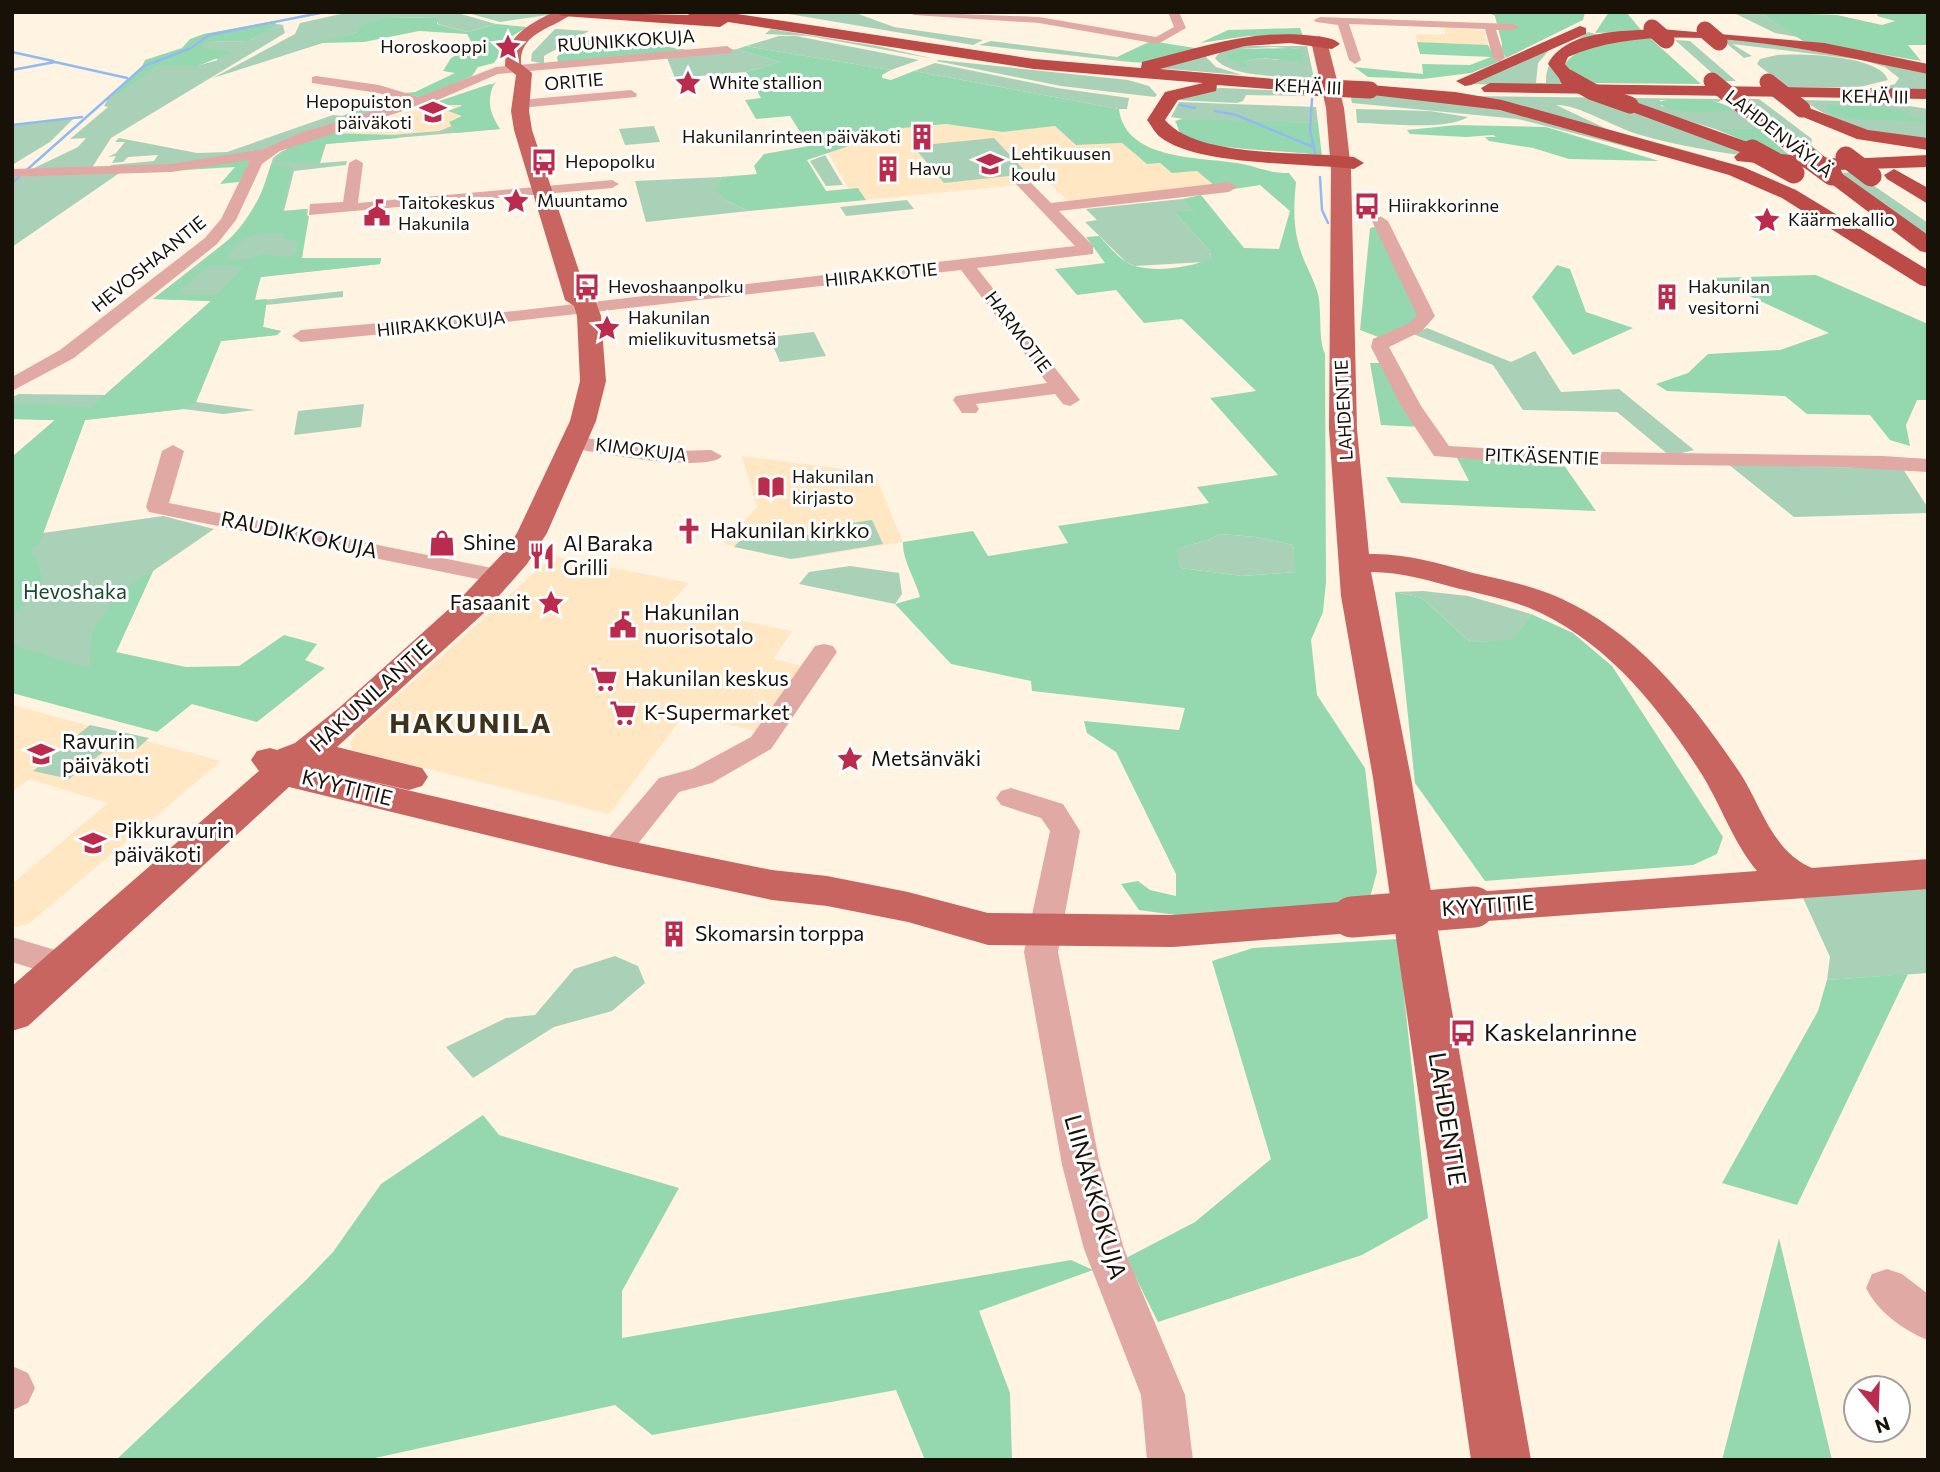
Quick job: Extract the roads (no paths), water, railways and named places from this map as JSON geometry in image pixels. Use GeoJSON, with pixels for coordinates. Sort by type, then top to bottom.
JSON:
{"type":"FeatureCollection","features":[{"type":"Feature","properties":{"kind":"highway","name":"KEHÄ III"},"geometry":{"type":"LineString","coordinates":[[693,12],[855,38],[1061,64],[1307,84],[1369,87],[1797,90],[1928,96]]}},
{"type":"Feature","properties":{"kind":"highway","name":"KEHÄ III"},"geometry":{"type":"LineString","coordinates":[[734,12],[1061,64]]}},
{"type":"Feature","properties":{"kind":"highway"},"geometry":{"type":"LineString","coordinates":[[1638,12],[1671,44]]}},
{"type":"Feature","properties":{"kind":"highway"},"geometry":{"type":"LineString","coordinates":[[569,14],[757,26],[855,38]]}},
{"type":"Feature","properties":{"kind":"highway"},"geometry":{"type":"LineString","coordinates":[[1722,21],[1764,37],[1928,69]]}},
{"type":"Feature","properties":{"kind":"highway"},"geometry":{"type":"LineString","coordinates":[[1419,86],[1473,79],[1589,26],[1544,63],[1541,77],[1546,91],[1567,108],[1635,135],[1722,154],[1847,165],[1928,161]]}},
{"type":"Feature","properties":{"kind":"highway"},"geometry":{"type":"LineString","coordinates":[[1691,28],[1722,51]]}},
{"type":"Feature","properties":{"kind":"highway"},"geometry":{"type":"LineString","coordinates":[[1849,53],[1715,37],[1629,35],[1580,44],[1561,54],[1556,64],[1568,78],[1593,92],[1752,150],[1800,164],[1928,267]]}},
{"type":"Feature","properties":{"kind":"highway"},"geometry":{"type":"LineString","coordinates":[[1061,64],[1161,65],[1184,61],[1228,44],[1324,43]]}},
{"type":"Feature","properties":{"kind":"highway"},"geometry":{"type":"LineString","coordinates":[[1307,84],[1232,71],[1213,62],[1211,55],[1224,48],[1249,44],[1324,43]]}},
{"type":"Feature","properties":{"kind":"highway"},"geometry":{"type":"LineString","coordinates":[[1753,79],[1783,53],[1832,55],[1876,66],[1889,72],[1894,78],[1890,83],[1875,87],[1797,90]]}},
{"type":"Feature","properties":{"kind":"highway"},"geometry":{"type":"LineString","coordinates":[[1061,64],[1156,86],[1162,93],[1148,111],[1146,125],[1160,137],[1184,147],[1242,157],[1345,163]]}},
{"type":"Feature","properties":{"kind":"highway","name":"LAHDENVÄYLÄ"},"geometry":{"type":"LineString","coordinates":[[1708,77],[1753,79],[1780,108],[1846,157],[1870,166],[1928,216]]}},
{"type":"Feature","properties":{"kind":"highway","name":"KEHÄ III"},"geometry":{"type":"LineString","coordinates":[[1369,87],[1753,79],[1928,96]]}},
{"type":"Feature","properties":{"kind":"highway"},"geometry":{"type":"LineString","coordinates":[[1753,79],[1928,107]]}},
{"type":"Feature","properties":{"kind":"highway"},"geometry":{"type":"LineString","coordinates":[[1753,79],[1806,111],[1864,135],[1928,144]]}},
{"type":"Feature","properties":{"kind":"highway","name":"LAHDENVÄYLÄ"},"geometry":{"type":"LineString","coordinates":[[1753,79],[1800,164],[1832,175],[1928,246]]}},
{"type":"Feature","properties":{"kind":"highway"},"geometry":{"type":"LineString","coordinates":[[1307,84],[1193,89],[1171,96],[1156,121],[1161,131],[1169,136],[1214,149],[1345,163]]}},
{"type":"Feature","properties":{"kind":"highway"},"geometry":{"type":"LineString","coordinates":[[1369,87],[1486,102],[1755,178],[1789,194],[1928,280]]}},
{"type":"Feature","properties":{"kind":"highway"},"geometry":{"type":"LineString","coordinates":[[1806,111],[1870,166],[1894,175],[1928,198]]}},
{"type":"Feature","properties":{"kind":"main road"},"geometry":{"type":"LineString","coordinates":[[569,14],[542,26],[522,46],[517,63],[524,73],[521,99],[523,130],[569,276],[583,308],[579,428]]}},
{"type":"Feature","properties":{"kind":"main road","name":"LAHDENTIE"},"geometry":{"type":"LineString","coordinates":[[1324,43],[1343,86],[1343,429],[1367,567],[1392,778],[1501,1460]]}},
{"type":"Feature","properties":{"kind":"main road","name":"HAKUNILANTIE"},"geometry":{"type":"LineString","coordinates":[[12,1013],[31,963],[234,781],[288,761],[472,606],[579,428]]}},
{"type":"Feature","properties":{"kind":"main road"},"geometry":{"type":"LineString","coordinates":[[1367,567],[1469,581],[1532,598],[1598,631],[1636,664],[1727,783],[1747,825],[1777,867],[1807,882]]}},
{"type":"Feature","properties":{"kind":"main road","name":"KYYTITIE"},"geometry":{"type":"LineString","coordinates":[[288,761],[772,885],[827,891],[908,907],[972,926],[1019,932],[1047,929],[1173,931],[1928,874]]}},
{"type":"Feature","properties":{"kind":"street"},"geometry":{"type":"LineString","coordinates":[[914,12],[1038,16],[1158,41],[1180,29],[1173,12]]}},
{"type":"Feature","properties":{"kind":"street"},"geometry":{"type":"LineString","coordinates":[[1395,12],[1404,23]]}},
{"type":"Feature","properties":{"kind":"street"},"geometry":{"type":"LineString","coordinates":[[1318,16],[1338,20],[1513,27]]}},
{"type":"Feature","properties":{"kind":"street"},"geometry":{"type":"LineString","coordinates":[[1318,16],[1332,37],[1324,43]]}},
{"type":"Feature","properties":{"kind":"street"},"geometry":{"type":"LineString","coordinates":[[1338,20],[1343,23],[1355,60]]}},
{"type":"Feature","properties":{"kind":"street"},"geometry":{"type":"LineString","coordinates":[[1490,27],[1499,58]]}},
{"type":"Feature","properties":{"kind":"street","name":"RUUNIKKOKUJA"},"geometry":{"type":"LineString","coordinates":[[520,68],[727,50]]}},
{"type":"Feature","properties":{"kind":"street","name":"HEVOSHAANTIE"},"geometry":{"type":"LineString","coordinates":[[12,384],[67,354],[211,242],[228,220],[250,171],[267,153],[304,136],[420,101],[478,77],[520,68]]}},
{"type":"Feature","properties":{"kind":"street"},"geometry":{"type":"LineString","coordinates":[[316,80],[379,89],[420,101]]}},
{"type":"Feature","properties":{"kind":"street","name":"ORITIE"},"geometry":{"type":"LineString","coordinates":[[521,99],[631,94]]}},
{"type":"Feature","properties":{"kind":"street"},"geometry":{"type":"LineString","coordinates":[[12,173],[171,168],[267,153]]}},
{"type":"Feature","properties":{"kind":"street"},"geometry":{"type":"LineString","coordinates":[[356,163],[350,208],[612,184]]}},
{"type":"Feature","properties":{"kind":"street","name":"HIIRAKKOTIE"},"geometry":{"type":"LineString","coordinates":[[583,308],[1087,250],[1021,181]]}},
{"type":"Feature","properties":{"kind":"street"},"geometry":{"type":"LineString","coordinates":[[1048,208],[1229,187]]}},
{"type":"Feature","properties":{"kind":"street","name":"PITKÄSENTIE"},"geometry":{"type":"LineString","coordinates":[[1380,221],[1426,316],[1416,327],[1380,343],[1380,347],[1411,406],[1442,451],[1474,455],[1640,461],[1833,458],[1928,466]]}},
{"type":"Feature","properties":{"kind":"street","name":"HARMOTIE"},"geometry":{"type":"LineString","coordinates":[[967,265],[1065,393],[963,400],[969,409]]}},
{"type":"Feature","properties":{"kind":"street","name":"HIIRAKKOKUJA"},"geometry":{"type":"LineString","coordinates":[[301,336],[583,308]]}},
{"type":"Feature","properties":{"kind":"street","name":"KIMOKUJA"},"geometry":{"type":"LineString","coordinates":[[579,428],[677,457],[711,456]]}},
{"type":"Feature","properties":{"kind":"street","name":"RAUDIKKOKUJA"},"geometry":{"type":"LineString","coordinates":[[173,452],[158,507],[493,575]]}},
{"type":"Feature","properties":{"kind":"street"},"geometry":{"type":"LineString","coordinates":[[620,844],[669,785],[702,776],[761,743],[824,652]]}},
{"type":"Feature","properties":{"kind":"street","name":"LIINAKKOKUJA"},"geometry":{"type":"LineString","coordinates":[[1011,798],[1052,811],[1065,831],[1041,952],[1081,1165],[1104,1249],[1163,1395],[1170,1460]]}},
{"type":"Feature","properties":{"kind":"street"},"geometry":{"type":"LineString","coordinates":[[1887,1288],[1928,1320]]}},
{"type":"Feature","properties":{"kind":"waterway"},"geometry":{"type":"LineString","coordinates":[[12,183],[144,66],[191,48],[209,35],[325,12]]}},
{"type":"Feature","properties":{"kind":"waterway"},"geometry":{"type":"LineString","coordinates":[[12,52],[53,61]]}},
{"type":"Feature","properties":{"kind":"waterway"},"geometry":{"type":"LineString","coordinates":[[12,70],[55,62],[127,78]]}},
{"type":"Feature","properties":{"kind":"waterway"},"geometry":{"type":"LineString","coordinates":[[1312,99],[1310,131],[1315,153]]}},
{"type":"Feature","properties":{"kind":"waterway"},"geometry":{"type":"LineString","coordinates":[[1180,105],[1195,108]]}},
{"type":"Feature","properties":{"kind":"waterway"},"geometry":{"type":"LineString","coordinates":[[1215,111],[1236,115],[1313,147]]}},
{"type":"Feature","properties":{"kind":"waterway"},"geometry":{"type":"LineString","coordinates":[[12,125],[82,117]]}},
{"type":"Feature","properties":{"kind":"waterway"},"geometry":{"type":"LineString","coordinates":[[1320,177],[1322,210],[1328,223]]}},
{"type":"Feature","properties":{"kind":"place","name":"Horoskooppi"},"geometry":{"type":"Point","coordinates":[508,47]}},
{"type":"Feature","properties":{"kind":"place","name":"White stallion"},"geometry":{"type":"Point","coordinates":[688,83]}},
{"type":"Feature","properties":{"kind":"place","name":"Hepopuiston päiväkoti"},"geometry":{"type":"Point","coordinates":[433,112]}},
{"type":"Feature","properties":{"kind":"place","name":"Hakunilanrinteen päiväkoti"},"geometry":{"type":"Point","coordinates":[922,137]}},
{"type":"Feature","properties":{"kind":"place","name":"Hepopolku"},"geometry":{"type":"Point","coordinates":[544,162]}},
{"type":"Feature","properties":{"kind":"place","name":"Lehtikuusen koulu"},"geometry":{"type":"Point","coordinates":[990,164]}},
{"type":"Feature","properties":{"kind":"place","name":"Havu"},"geometry":{"type":"Point","coordinates":[888,169]}},
{"type":"Feature","properties":{"kind":"place","name":"Muuntamo"},"geometry":{"type":"Point","coordinates":[516,201]}},
{"type":"Feature","properties":{"kind":"place","name":"Hiirakkorinne"},"geometry":{"type":"Point","coordinates":[1367,206]}},
{"type":"Feature","properties":{"kind":"place","name":"Taitokeskus Hakunila"},"geometry":{"type":"Point","coordinates":[377,213]}},
{"type":"Feature","properties":{"kind":"place","name":"Käärmekallio"},"geometry":{"type":"Point","coordinates":[1767,220]}},
{"type":"Feature","properties":{"kind":"place","name":"Hevoshaanpolku"},"geometry":{"type":"Point","coordinates":[587,287]}},
{"type":"Feature","properties":{"kind":"place","name":"Hakunilan vesitorni"},"geometry":{"type":"Point","coordinates":[1667,297]}},
{"type":"Feature","properties":{"kind":"place","name":"Hakunilan mielikuvitusmetsä"},"geometry":{"type":"Point","coordinates":[607,328]}},
{"type":"Feature","properties":{"kind":"place","name":"Hakunilan kirjasto"},"geometry":{"type":"Point","coordinates":[771,487]}},
{"type":"Feature","properties":{"kind":"place","name":"Hakunilan kirkko"},"geometry":{"type":"Point","coordinates":[689,531]}},
{"type":"Feature","properties":{"kind":"place","name":"Shine"},"geometry":{"type":"Point","coordinates":[442,543]}},
{"type":"Feature","properties":{"kind":"place","name":"Al Baraka Grilli"},"geometry":{"type":"Point","coordinates":[542,556]}},
{"type":"Feature","properties":{"kind":"place","name":"Fasaanit"},"geometry":{"type":"Point","coordinates":[551,603]}},
{"type":"Feature","properties":{"kind":"place","name":"Hakunilan nuorisotalo"},"geometry":{"type":"Point","coordinates":[623,625]}},
{"type":"Feature","properties":{"kind":"place","name":"Hakunilan keskus"},"geometry":{"type":"Point","coordinates":[604,679]}},
{"type":"Feature","properties":{"kind":"place","name":"K-Supermarket"},"geometry":{"type":"Point","coordinates":[623,713]}},
{"type":"Feature","properties":{"kind":"place","name":"Ravurin päiväkoti"},"geometry":{"type":"Point","coordinates":[41,754]}},
{"type":"Feature","properties":{"kind":"place","name":"Metsänväki"},"geometry":{"type":"Point","coordinates":[850,759]}},
{"type":"Feature","properties":{"kind":"place","name":"Pikkuravurin päiväkoti"},"geometry":{"type":"Point","coordinates":[93,843]}},
{"type":"Feature","properties":{"kind":"place","name":"Skomarsin torppa"},"geometry":{"type":"Point","coordinates":[674,934]}},
{"type":"Feature","properties":{"kind":"place","name":"Kaskelanrinne"},"geometry":{"type":"Point","coordinates":[1463,1033]}},
{"type":"Feature","properties":{"kind":"district","name":"HAKUNILA"},"geometry":{"type":"Point","coordinates":[471,723]}},
{"type":"Feature","properties":{"kind":"park label","name":"Hevoshaka"},"geometry":{"type":"Point","coordinates":[75,592]}}]}
